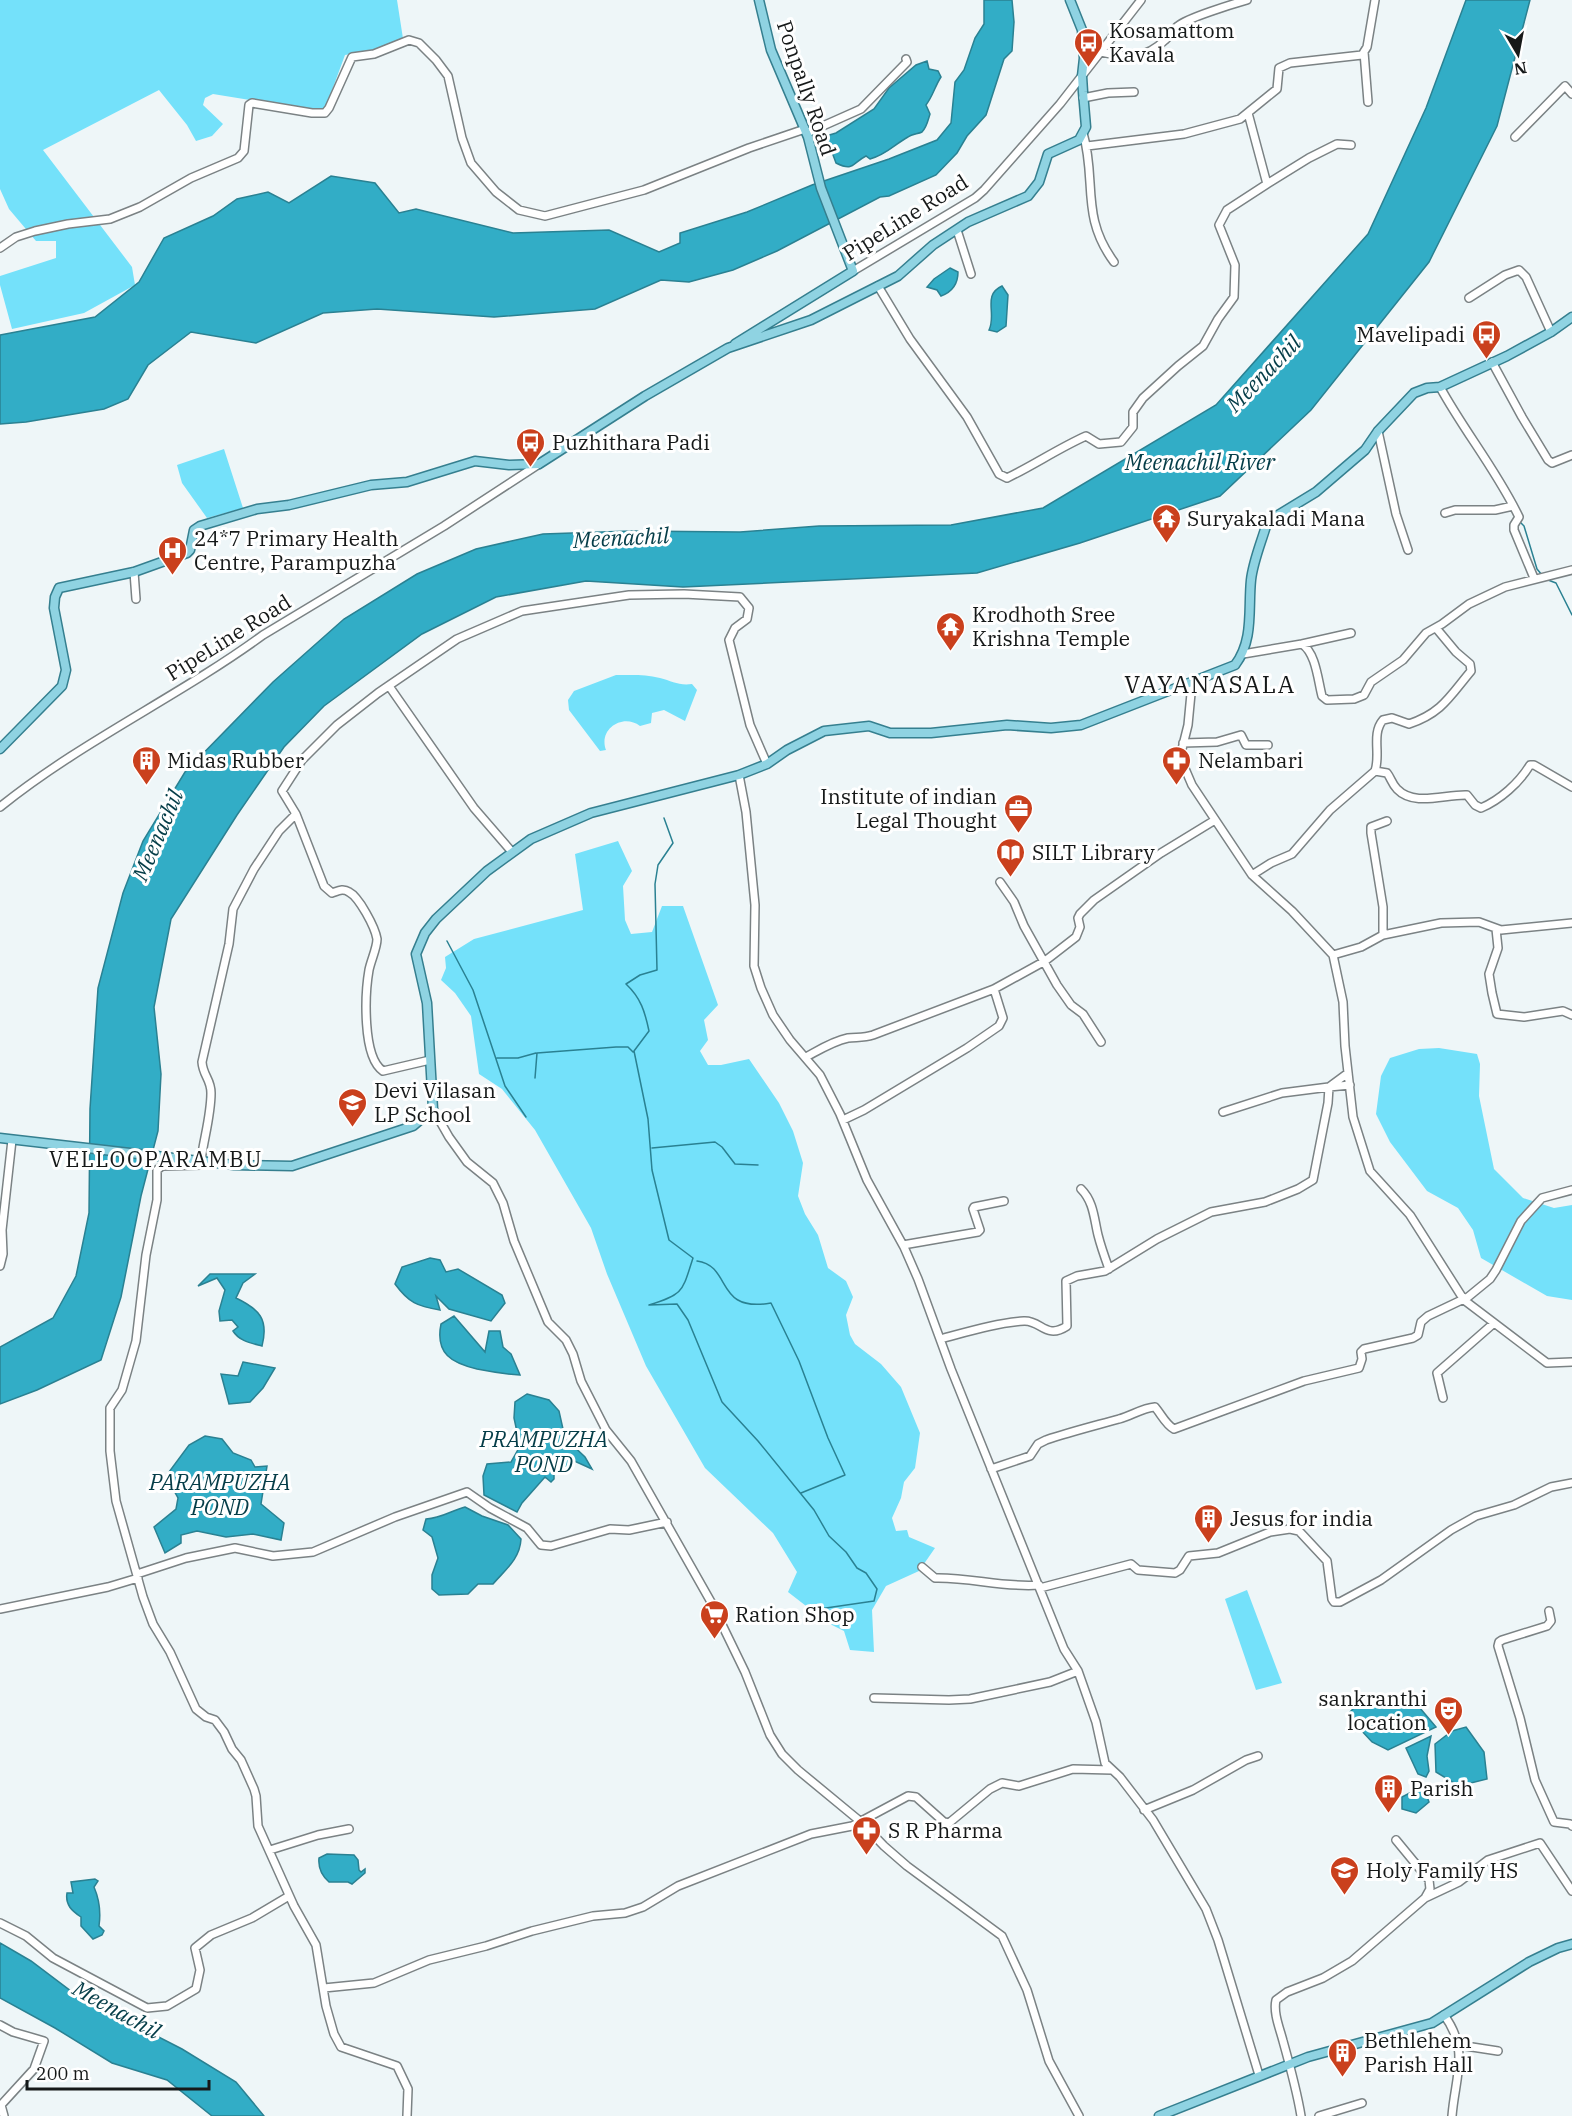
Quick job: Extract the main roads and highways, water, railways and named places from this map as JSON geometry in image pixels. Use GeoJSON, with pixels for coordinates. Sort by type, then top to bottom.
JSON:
{"type":"FeatureCollection","features":[{"type":"Feature","properties":{"kind":"main road","name":"Ponpally Road"},"geometry":{"type":"LineString","coordinates":[[759,0],[771,51],[806,131],[821,188],[852,271]]}},
{"type":"Feature","properties":{"kind":"main road"},"geometry":{"type":"LineString","coordinates":[[0,748],[62,686],[66,670],[54,608],[59,588],[134,572],[189,552],[194,530],[200,526],[257,509],[289,505],[371,485],[407,482],[475,461],[509,465],[539,464],[645,396],[728,348],[811,320],[898,276],[933,244],[968,222],[1028,196],[1039,182],[1048,154],[1079,140],[1086,127],[1082,76],[1084,58],[1082,30],[1070,0]]}},
{"type":"Feature","properties":{"kind":"main road","name":"PipeLine Road"},"geometry":{"type":"LineString","coordinates":[[728,348],[852,271]]}},
{"type":"Feature","properties":{"kind":"main road"},"geometry":{"type":"LineString","coordinates":[[0,1138],[234,1165],[292,1166],[413,1126],[433,1109],[427,1004],[416,954],[425,933],[436,919],[487,871],[512,852],[531,839],[591,813],[739,775],[767,764],[787,750],[825,731],[869,726],[890,733],[931,733],[1007,726],[1051,728],[1081,725],[1235,665],[1243,654],[1247,640],[1251,578],[1266,526],[1278,513],[1316,492],[1365,450],[1378,431],[1414,393],[1427,388],[1440,387],[1492,362],[1551,332],[1572,317]]}},
{"type":"Feature","properties":{"kind":"main road"},"geometry":{"type":"LineString","coordinates":[[1159,2116],[1259,2075],[1355,2043],[1397,2034],[1432,2023],[1529,1962],[1572,1944]]}},
{"type":"Feature","properties":{"kind":"water"},"geometry":{"type":"Polygon","coordinates":[[[984,0],[1012,0],[1014,22],[1012,51],[1004,59],[986,115],[967,136],[957,153],[936,175],[889,196],[880,197],[777,251],[733,270],[689,282],[661,280],[595,309],[494,317],[377,309],[323,313],[256,343],[191,332],[148,365],[128,399],[104,409],[0,424],[0,335],[95,317],[139,282],[164,238],[213,216],[237,199],[268,192],[289,203],[331,176],[375,183],[399,213],[416,209],[513,233],[609,230],[659,252],[680,243],[680,233],[747,212],[812,185],[937,140],[951,123],[955,82],[964,70],[975,38],[984,24],[984,0]]]}},
{"type":"Feature","properties":{"kind":"water","name":"Meenachil River"},"geometry":{"type":"Polygon","coordinates":[[[1466,0],[1530,0],[1497,126],[1429,262],[1311,410],[1220,496],[1080,543],[977,573],[683,587],[586,581],[496,597],[422,634],[324,706],[284,747],[237,815],[171,919],[154,1007],[161,1074],[158,1131],[141,1196],[121,1297],[101,1360],[37,1390],[0,1404],[0,1347],[53,1318],[76,1276],[89,1213],[90,1109],[98,988],[123,893],[143,841],[185,772],[273,682],[344,619],[417,574],[476,549],[543,534],[631,531],[740,532],[819,526],[951,525],[1043,508],[1216,405],[1368,234],[1426,108],[1466,0]]]}},
{"type":"Feature","properties":{"kind":"water"},"geometry":{"type":"Polygon","coordinates":[[[927,61],[929,69],[938,71],[941,77],[926,105],[930,114],[922,132],[910,136],[881,155],[870,159],[866,156],[850,167],[836,163],[826,136],[836,133],[874,109],[889,88],[916,65],[927,61]]]}},
{"type":"Feature","properties":{"kind":"water"},"geometry":{"type":"Polygon","coordinates":[[[950,268],[958,272],[958,276],[956,284],[948,292],[941,296],[937,290],[927,287],[934,279],[950,268]]]}},
{"type":"Feature","properties":{"kind":"water"},"geometry":{"type":"Polygon","coordinates":[[[1002,286],[1008,295],[1006,326],[997,332],[989,330],[992,318],[991,300],[996,290],[1002,286]]]}},
{"type":"Feature","properties":{"kind":"water"},"geometry":{"type":"Polygon","coordinates":[[[430,1258],[440,1260],[446,1272],[458,1269],[502,1295],[505,1303],[491,1321],[449,1309],[436,1296],[440,1310],[419,1305],[405,1296],[395,1284],[402,1267],[430,1258]]]}},
{"type":"Feature","properties":{"kind":"water"},"geometry":{"type":"Polygon","coordinates":[[[210,1274],[255,1274],[243,1283],[236,1298],[251,1306],[260,1316],[264,1329],[262,1346],[239,1337],[233,1331],[238,1327],[232,1320],[220,1321],[219,1311],[225,1290],[217,1278],[198,1286],[210,1274]]]}},
{"type":"Feature","properties":{"kind":"water"},"geometry":{"type":"Polygon","coordinates":[[[454,1316],[485,1352],[489,1331],[500,1331],[503,1347],[511,1354],[520,1375],[477,1369],[460,1364],[447,1356],[441,1343],[441,1324],[454,1316]]]}},
{"type":"Feature","properties":{"kind":"water"},"geometry":{"type":"Polygon","coordinates":[[[243,1362],[275,1368],[263,1388],[250,1402],[229,1404],[221,1374],[238,1376],[243,1362]]]}},
{"type":"Feature","properties":{"kind":"water","name":"PRAMPUZHA POND"},"geometry":{"type":"Polygon","coordinates":[[[527,1394],[549,1400],[559,1411],[565,1438],[585,1457],[592,1469],[570,1459],[568,1470],[554,1472],[554,1479],[551,1482],[545,1477],[517,1512],[484,1495],[483,1476],[487,1464],[511,1462],[520,1446],[514,1418],[515,1402],[527,1394]]]}},
{"type":"Feature","properties":{"kind":"water","name":"PARAMPUZHA POND"},"geometry":{"type":"Polygon","coordinates":[[[205,1436],[222,1439],[233,1453],[251,1460],[255,1467],[267,1466],[261,1504],[284,1523],[281,1540],[253,1534],[226,1537],[197,1531],[181,1535],[181,1543],[165,1553],[154,1527],[176,1509],[178,1498],[166,1476],[189,1445],[205,1436]]]}},
{"type":"Feature","properties":{"kind":"water"},"geometry":{"type":"Polygon","coordinates":[[[465,1507],[508,1525],[521,1539],[520,1546],[511,1564],[493,1584],[478,1584],[468,1594],[439,1595],[432,1589],[432,1575],[438,1558],[432,1537],[423,1530],[426,1519],[465,1507]]]}},
{"type":"Feature","properties":{"kind":"water"},"geometry":{"type":"Polygon","coordinates":[[[1391,1699],[1414,1701],[1436,1727],[1388,1750],[1372,1742],[1347,1715],[1355,1707],[1391,1699]]]}},
{"type":"Feature","properties":{"kind":"water"},"geometry":{"type":"Polygon","coordinates":[[[1466,1727],[1484,1752],[1487,1779],[1459,1786],[1436,1772],[1435,1744],[1452,1731],[1466,1727]]]}},
{"type":"Feature","properties":{"kind":"water"},"geometry":{"type":"Polygon","coordinates":[[[1431,1736],[1427,1756],[1429,1771],[1426,1777],[1418,1774],[1406,1748],[1431,1736]]]}},
{"type":"Feature","properties":{"kind":"water"},"geometry":{"type":"Polygon","coordinates":[[[1423,1786],[1429,1802],[1416,1813],[1402,1809],[1402,1797],[1423,1786]]]}},
{"type":"Feature","properties":{"kind":"water"},"geometry":{"type":"Polygon","coordinates":[[[327,1854],[354,1855],[358,1860],[359,1870],[361,1872],[365,1869],[365,1873],[352,1884],[329,1882],[322,1874],[319,1865],[319,1858],[327,1854]]]}},
{"type":"Feature","properties":{"kind":"water"},"geometry":{"type":"Polygon","coordinates":[[[95,1879],[98,1881],[94,1887],[100,1906],[99,1926],[104,1931],[102,1935],[93,1939],[81,1926],[81,1917],[70,1907],[67,1893],[73,1893],[71,1882],[95,1879]]]}},
{"type":"Feature","properties":{"kind":"water"},"geometry":{"type":"Polygon","coordinates":[[[0,1943],[31,1961],[75,1994],[182,2049],[236,2082],[264,2116],[212,2116],[167,2080],[112,2063],[0,1998],[0,1943]]]}},
{"type":"Feature","properties":{"kind":"waterway"},"geometry":{"type":"LineString","coordinates":[[1520,522],[1524,526],[1537,569],[1542,575]]}},
{"type":"Feature","properties":{"kind":"waterway"},"geometry":{"type":"LineString","coordinates":[[1548,580],[1556,583],[1572,615]]}},
{"type":"Feature","properties":{"kind":"waterway"},"geometry":{"type":"LineString","coordinates":[[664,818],[673,843],[658,865],[655,884],[657,970],[640,975],[626,984],[642,1006],[649,1031],[634,1051],[648,1119],[652,1170],[669,1240],[693,1258],[680,1290],[669,1298],[649,1305],[677,1304],[688,1320],[722,1402],[758,1441],[814,1510],[829,1536],[846,1552],[857,1568],[866,1573],[877,1589],[874,1601],[819,1609],[816,1614]]}},
{"type":"Feature","properties":{"kind":"waterway"},"geometry":{"type":"LineString","coordinates":[[447,941],[473,990],[505,1086],[526,1117]]}},
{"type":"Feature","properties":{"kind":"waterway"},"geometry":{"type":"LineString","coordinates":[[535,1078],[537,1053],[616,1047],[628,1047],[633,1052]]}},
{"type":"Feature","properties":{"kind":"waterway"},"geometry":{"type":"LineString","coordinates":[[497,1058],[518,1058],[536,1053]]}},
{"type":"Feature","properties":{"kind":"waterway"},"geometry":{"type":"LineString","coordinates":[[652,1148],[715,1142],[722,1147],[735,1164],[758,1165]]}},
{"type":"Feature","properties":{"kind":"waterway"},"geometry":{"type":"LineString","coordinates":[[697,1261],[716,1271],[726,1288],[740,1301],[753,1304],[771,1303],[799,1361],[828,1438],[845,1475],[801,1493]]}},
{"type":"Feature","properties":{"kind":"place","name":"Kosamattom Kavala"},"geometry":{"type":"Point","coordinates":[1088,68]}},
{"type":"Feature","properties":{"kind":"place","name":"Mavelipadi"},"geometry":{"type":"Point","coordinates":[1486,360]}},
{"type":"Feature","properties":{"kind":"place","name":"Puzhithara Padi"},"geometry":{"type":"Point","coordinates":[531,468]}},
{"type":"Feature","properties":{"kind":"place","name":"Suryakaladi Mana"},"geometry":{"type":"Point","coordinates":[1166,544]}},
{"type":"Feature","properties":{"kind":"place","name":"24*7 Primary Health Centre, Parampuzha"},"geometry":{"type":"Point","coordinates":[173,576]}},
{"type":"Feature","properties":{"kind":"place","name":"Krodhoth Sree Krishna Temple"},"geometry":{"type":"Point","coordinates":[951,652]}},
{"type":"Feature","properties":{"kind":"place","name":"Midas Rubber"},"geometry":{"type":"Point","coordinates":[146,786]}},
{"type":"Feature","properties":{"kind":"place","name":"Nelambari"},"geometry":{"type":"Point","coordinates":[1177,786]}},
{"type":"Feature","properties":{"kind":"place","name":"Institute of indian Legal Thought"},"geometry":{"type":"Point","coordinates":[1018,834]}},
{"type":"Feature","properties":{"kind":"place","name":"SILT Library"},"geometry":{"type":"Point","coordinates":[1011,878]}},
{"type":"Feature","properties":{"kind":"place","name":"Devi Vilasan LP School"},"geometry":{"type":"Point","coordinates":[353,1128]}},
{"type":"Feature","properties":{"kind":"place","name":"Jesus for india"},"geometry":{"type":"Point","coordinates":[1209,1544]}},
{"type":"Feature","properties":{"kind":"place","name":"Ration Shop"},"geometry":{"type":"Point","coordinates":[714,1640]}},
{"type":"Feature","properties":{"kind":"place","name":"sankranthi location"},"geometry":{"type":"Point","coordinates":[1448,1736]}},
{"type":"Feature","properties":{"kind":"place","name":"Parish"},"geometry":{"type":"Point","coordinates":[1389,1814]}},
{"type":"Feature","properties":{"kind":"place","name":"S R Pharma"},"geometry":{"type":"Point","coordinates":[867,1856]}},
{"type":"Feature","properties":{"kind":"place","name":"Holy Family HS"},"geometry":{"type":"Point","coordinates":[1345,1896]}},
{"type":"Feature","properties":{"kind":"place","name":"Bethlehem Parish Hall"},"geometry":{"type":"Point","coordinates":[1343,2078]}},
{"type":"Feature","properties":{"kind":"district","name":"VAYANASALA"},"geometry":{"type":"Point","coordinates":[1210,684]}},
{"type":"Feature","properties":{"kind":"district","name":"VELLOOPARAMBU"},"geometry":{"type":"Point","coordinates":[156,1158]}},
{"type":"Feature","properties":{"kind":"water label","name":"Meenachil"},"geometry":{"type":"Point","coordinates":[1263,373]}},
{"type":"Feature","properties":{"kind":"water label","name":"Meenachil"},"geometry":{"type":"Point","coordinates":[621,537]}},
{"type":"Feature","properties":{"kind":"water label","name":"Meenachil"},"geometry":{"type":"Point","coordinates":[157,835]}},
{"type":"Feature","properties":{"kind":"water label","name":"Meenachil"},"geometry":{"type":"Point","coordinates":[117,2009]}}]}
